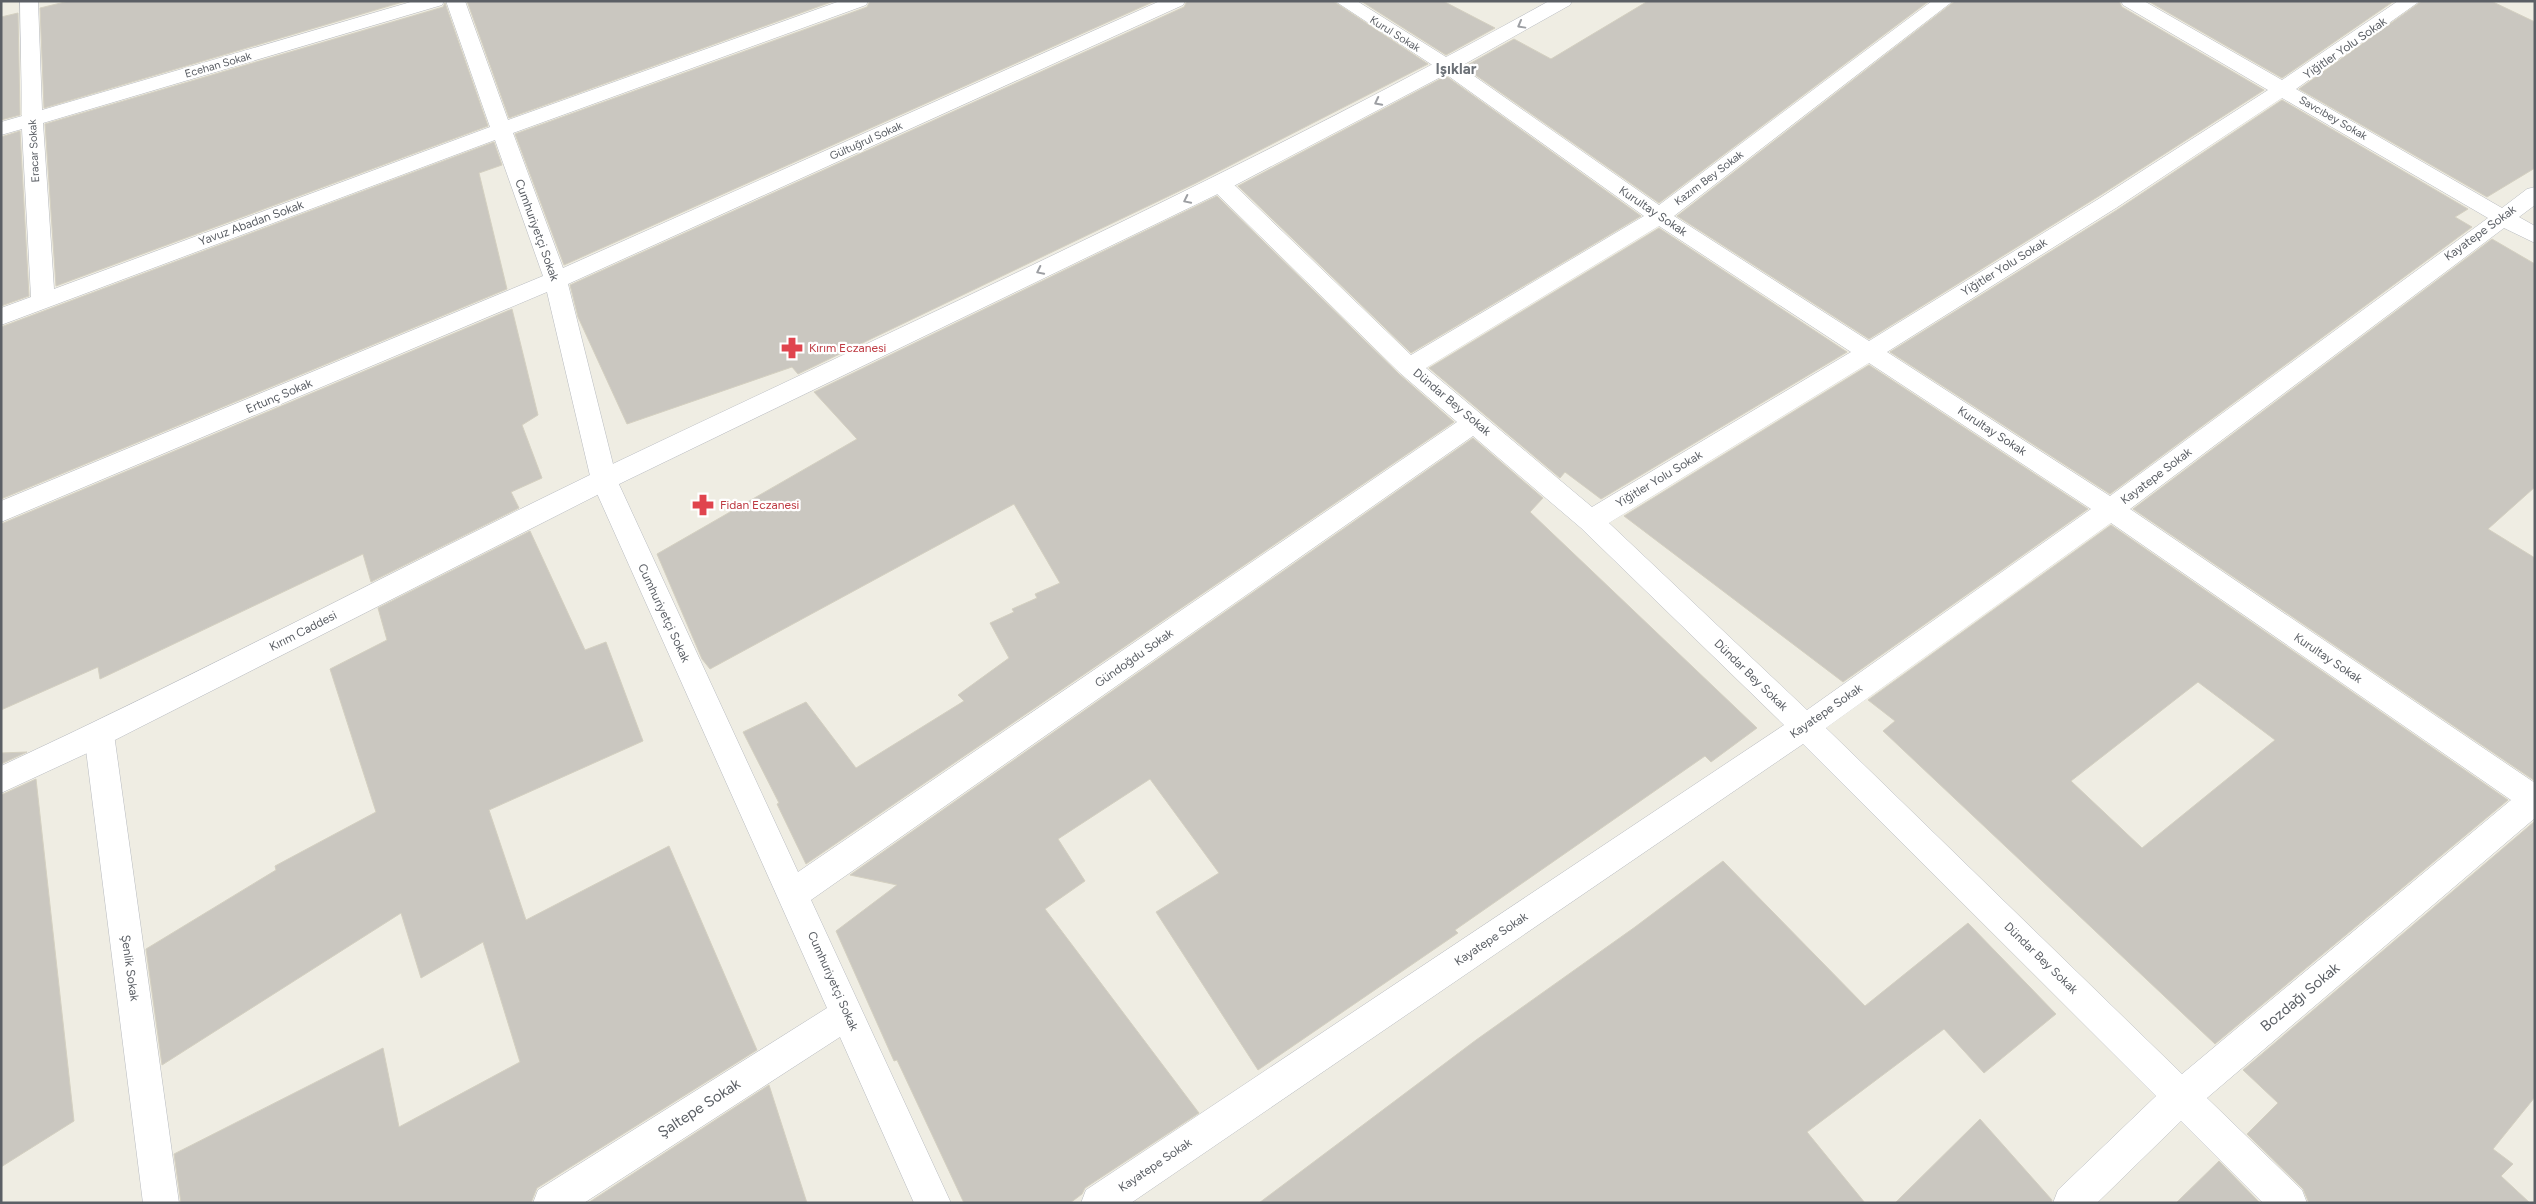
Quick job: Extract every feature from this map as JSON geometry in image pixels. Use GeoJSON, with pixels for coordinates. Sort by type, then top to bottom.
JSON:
{"type":"FeatureCollection","features":[{"type":"Feature","properties":{"kind":"street","name":"Eracar Sokak"},"geometry":{"type":"LineString","coordinates":[[29,1],[32,120],[43,301]]}},
{"type":"Feature","properties":{"kind":"street","name":"Ecehan Sokak"},"geometry":{"type":"LineString","coordinates":[[1,129],[435,1]]}},
{"type":"Feature","properties":{"kind":"street","name":"Cumhuriyetçi Sokak"},"geometry":{"type":"LineString","coordinates":[[455,1],[556,280],[604,480],[933,1203]]}},
{"type":"Feature","properties":{"kind":"street","name":"Yavuz Abadan Sokak"},"geometry":{"type":"LineString","coordinates":[[1,317],[501,130],[859,1]]}},
{"type":"Feature","properties":{"kind":"street","name":"Gültuğrul Sokak"},"geometry":{"type":"LineString","coordinates":[[556,280],[1176,1]]}},
{"type":"Feature","properties":{"kind":"street","name":"Kurul Sokak"},"geometry":{"type":"LineString","coordinates":[[1344,1],[1447,66]]}},
{"type":"Feature","properties":{"kind":"street","name":"Kırım Caddesi"},"geometry":{"type":"LineString","coordinates":[[1,780],[99,734],[604,480],[1220,184],[1447,66],[1563,1]]}},
{"type":"Feature","properties":{"kind":"street","name":"Kazım Bey Sokak"},"geometry":{"type":"LineString","coordinates":[[1410,367],[1659,216],[1944,1]]}},
{"type":"Feature","properties":{"kind":"street","name":"Savcıbey Sokak"},"geometry":{"type":"LineString","coordinates":[[2130,1],[2535,236]]}},
{"type":"Feature","properties":{"kind":"street","name":"Yiğitler Yolu Sokak"},"geometry":{"type":"LineString","coordinates":[[1590,521],[1871,352],[2285,90],[2411,1]]}},
{"type":"Feature","properties":{"kind":"street","name":"Kurultay Sokak"},"geometry":{"type":"LineString","coordinates":[[1447,66],[1659,216],[2111,509],[2534,799]]}},
{"type":"Feature","properties":{"kind":"street","name":"Dündar Bey Sokak"},"geometry":{"type":"LineString","coordinates":[[1220,184],[1410,367],[1590,521],[1805,727],[2182,1096],[2288,1203]]}},
{"type":"Feature","properties":{"kind":"street","name":"Kayatepe Sokak"},"geometry":{"type":"LineString","coordinates":[[1099,1203],[1805,727],[2111,509],[2502,216],[2535,194]]}},
{"type":"Feature","properties":{"kind":"street","name":"Ertunç Sokak"},"geometry":{"type":"LineString","coordinates":[[1,512],[556,280]]}},
{"type":"Feature","properties":{"kind":"street","name":"Gündoğdu Sokak"},"geometry":{"type":"LineString","coordinates":[[793,894],[1475,422]]}},
{"type":"Feature","properties":{"kind":"street","name":"Şenlik Sokak"},"geometry":{"type":"LineString","coordinates":[[99,734],[161,1203]]}},
{"type":"Feature","properties":{"kind":"street","name":"Bozdağı Sokak"},"geometry":{"type":"LineString","coordinates":[[2071,1203],[2182,1096],[2534,799]]}},
{"type":"Feature","properties":{"kind":"street","name":"Şaltepe Sokak"},"geometry":{"type":"LineString","coordinates":[[551,1203],[848,1014]]}},
{"type":"Feature","properties":{"kind":"building"},"geometry":{"type":"Polygon","coordinates":[[[69,1],[406,1],[44,108],[40,8],[69,1]]]}},
{"type":"Feature","properties":{"kind":"building"},"geometry":{"type":"Polygon","coordinates":[[[467,1],[834,1],[509,118],[467,1]]]}},
{"type":"Feature","properties":{"kind":"building"},"geometry":{"type":"Polygon","coordinates":[[[870,1],[1155,1],[564,265],[515,134],[867,7],[870,1]]]}},
{"type":"Feature","properties":{"kind":"building"},"geometry":{"type":"Polygon","coordinates":[[[1187,1],[1333,1],[1428,64],[1196,183],[798,374],[792,367],[627,424],[578,317],[570,285],[1184,7],[1187,1]]]}},
{"type":"Feature","properties":{"kind":"building"},"geometry":{"type":"Polygon","coordinates":[[[1361,1],[1443,1],[1495,28],[1446,55],[1361,1]]]}},
{"type":"Feature","properties":{"kind":"building"},"geometry":{"type":"Polygon","coordinates":[[[1648,1],[1929,1],[1659,203],[1464,67],[1514,39],[1551,59],[1648,1]]]}},
{"type":"Feature","properties":{"kind":"building"},"geometry":{"type":"Polygon","coordinates":[[[1955,1],[2119,1],[2122,7],[2264,90],[2099,196],[1869,339],[1677,216],[1955,1]]]}},
{"type":"Feature","properties":{"kind":"building"},"geometry":{"type":"Polygon","coordinates":[[[2148,1],[2394,1],[2282,78],[2148,1]]]}},
{"type":"Feature","properties":{"kind":"building"},"geometry":{"type":"Polygon","coordinates":[[[2422,1],[2491,1],[2535,22],[2535,168],[2487,197],[2299,89],[2422,1]]]}},
{"type":"Feature","properties":{"kind":"building"},"geometry":{"type":"Polygon","coordinates":[[[445,3],[488,126],[56,286],[45,124],[443,7],[445,3]]]}},
{"type":"Feature","properties":{"kind":"building"},"geometry":{"type":"Polygon","coordinates":[[[18,13],[20,115],[1,120],[1,17],[18,13]]]}},
{"type":"Feature","properties":{"kind":"building"},"geometry":{"type":"Polygon","coordinates":[[[1446,76],[1641,216],[1411,353],[1238,186],[1446,76]]]}},
{"type":"Feature","properties":{"kind":"building"},"geometry":{"type":"Polygon","coordinates":[[[2282,100],[2468,209],[2455,217],[2472,227],[2110,494],[1890,352],[2117,210],[2282,100]]]}},
{"type":"Feature","properties":{"kind":"building"},"geometry":{"type":"Polygon","coordinates":[[[20,131],[29,296],[1,306],[1,137],[20,131]]]}},
{"type":"Feature","properties":{"kind":"building"},"geometry":{"type":"Polygon","coordinates":[[[494,142],[502,165],[479,173],[507,289],[1,499],[1,327],[494,142]]]}},
{"type":"Feature","properties":{"kind":"building"},"geometry":{"type":"Polygon","coordinates":[[[1217,196],[1399,374],[1454,422],[806,864],[777,804],[779,803],[743,732],[806,702],[856,768],[964,701],[958,695],[1009,658],[990,623],[1014,612],[1012,609],[1037,598],[1035,594],[1060,583],[1014,504],[710,669],[702,659],[657,554],[857,439],[814,392],[1217,196]]]}},
{"type":"Feature","properties":{"kind":"building"},"geometry":{"type":"Polygon","coordinates":[[[1659,228],[1847,352],[1601,499],[1565,472],[1560,478],[1429,368],[1659,228]]]}},
{"type":"Feature","properties":{"kind":"building"},"geometry":{"type":"Polygon","coordinates":[[[2492,239],[2535,264],[2535,487],[2488,529],[2535,558],[2535,781],[2133,509],[2492,239]]]}},
{"type":"Feature","properties":{"kind":"building"},"geometry":{"type":"Polygon","coordinates":[[[512,309],[538,415],[522,425],[542,478],[511,492],[519,508],[371,582],[363,554],[100,679],[98,667],[1,710],[1,524],[512,309]]]}},
{"type":"Feature","properties":{"kind":"building"},"geometry":{"type":"Polygon","coordinates":[[[1869,365],[2088,509],[1843,682],[1624,516],[1869,365]]]}},
{"type":"Feature","properties":{"kind":"building"},"geometry":{"type":"Polygon","coordinates":[[[1473,438],[1543,498],[1530,512],[1757,728],[1711,762],[1705,756],[1455,930],[1458,933],[1258,1070],[1156,912],[1219,873],[1150,779],[1058,839],[1085,881],[1045,909],[1199,1113],[1085,1188],[1082,1194],[1070,1203],[964,1203],[897,1060],[894,1061],[836,931],[897,885],[850,875],[1473,438]]]}},
{"type":"Feature","properties":{"kind":"building"},"geometry":{"type":"Polygon","coordinates":[[[2111,525],[2508,800],[2215,1044],[1883,731],[1895,721],[1868,700],[2111,525]],[[2198,682],[2071,781],[2142,848],[2275,740],[2198,682]]]}},
{"type":"Feature","properties":{"kind":"building"},"geometry":{"type":"Polygon","coordinates":[[[530,531],[585,650],[606,642],[643,741],[489,810],[526,920],[669,846],[757,1050],[537,1188],[531,1203],[181,1203],[174,1154],[383,1048],[399,1127],[520,1062],[483,942],[421,978],[401,913],[162,1065],[146,949],[276,870],[275,866],[376,812],[330,669],[387,640],[378,608],[530,531]]]}},
{"type":"Feature","properties":{"kind":"building"},"geometry":{"type":"Polygon","coordinates":[[[27,752],[1,764],[1,753],[27,752]]]}},
{"type":"Feature","properties":{"kind":"building"},"geometry":{"type":"Polygon","coordinates":[[[36,779],[74,1121],[1,1167],[1,795],[36,779]]]}},
{"type":"Feature","properties":{"kind":"building"},"geometry":{"type":"Polygon","coordinates":[[[2535,821],[2535,1097],[2493,1149],[2513,1164],[2501,1176],[2530,1203],[2309,1203],[2303,1189],[2247,1134],[2278,1103],[2243,1070],[2535,821]]]}},
{"type":"Feature","properties":{"kind":"building"},"geometry":{"type":"Polygon","coordinates":[[[1723,861],[1865,1006],[1968,923],[2056,1014],[1984,1073],[1944,1029],[1807,1132],[1865,1203],[1259,1203],[1476,1040],[1635,927],[1723,861]]]}},
{"type":"Feature","properties":{"kind":"building"},"geometry":{"type":"Polygon","coordinates":[[[769,1085],[807,1203],[588,1203],[769,1085]]]}},
{"type":"Feature","properties":{"kind":"building"},"geometry":{"type":"Polygon","coordinates":[[[1980,1119],[2052,1200],[2051,1203],[1895,1203],[1980,1119]]]}},
{"type":"Feature","properties":{"kind":"building"},"geometry":{"type":"Polygon","coordinates":[[[2219,1161],[2260,1203],[2176,1203],[2219,1161]]]}},
{"type":"Feature","properties":{"kind":"place","name":"Kırım Eczanesi"},"geometry":{"type":"Point","coordinates":[792,348]}},
{"type":"Feature","properties":{"kind":"place","name":"Fidan Eczanesi"},"geometry":{"type":"Point","coordinates":[703,505]}},
{"type":"Feature","properties":{"kind":"district","name":"Işıklar"},"geometry":{"type":"Point","coordinates":[1456,69]}}]}
